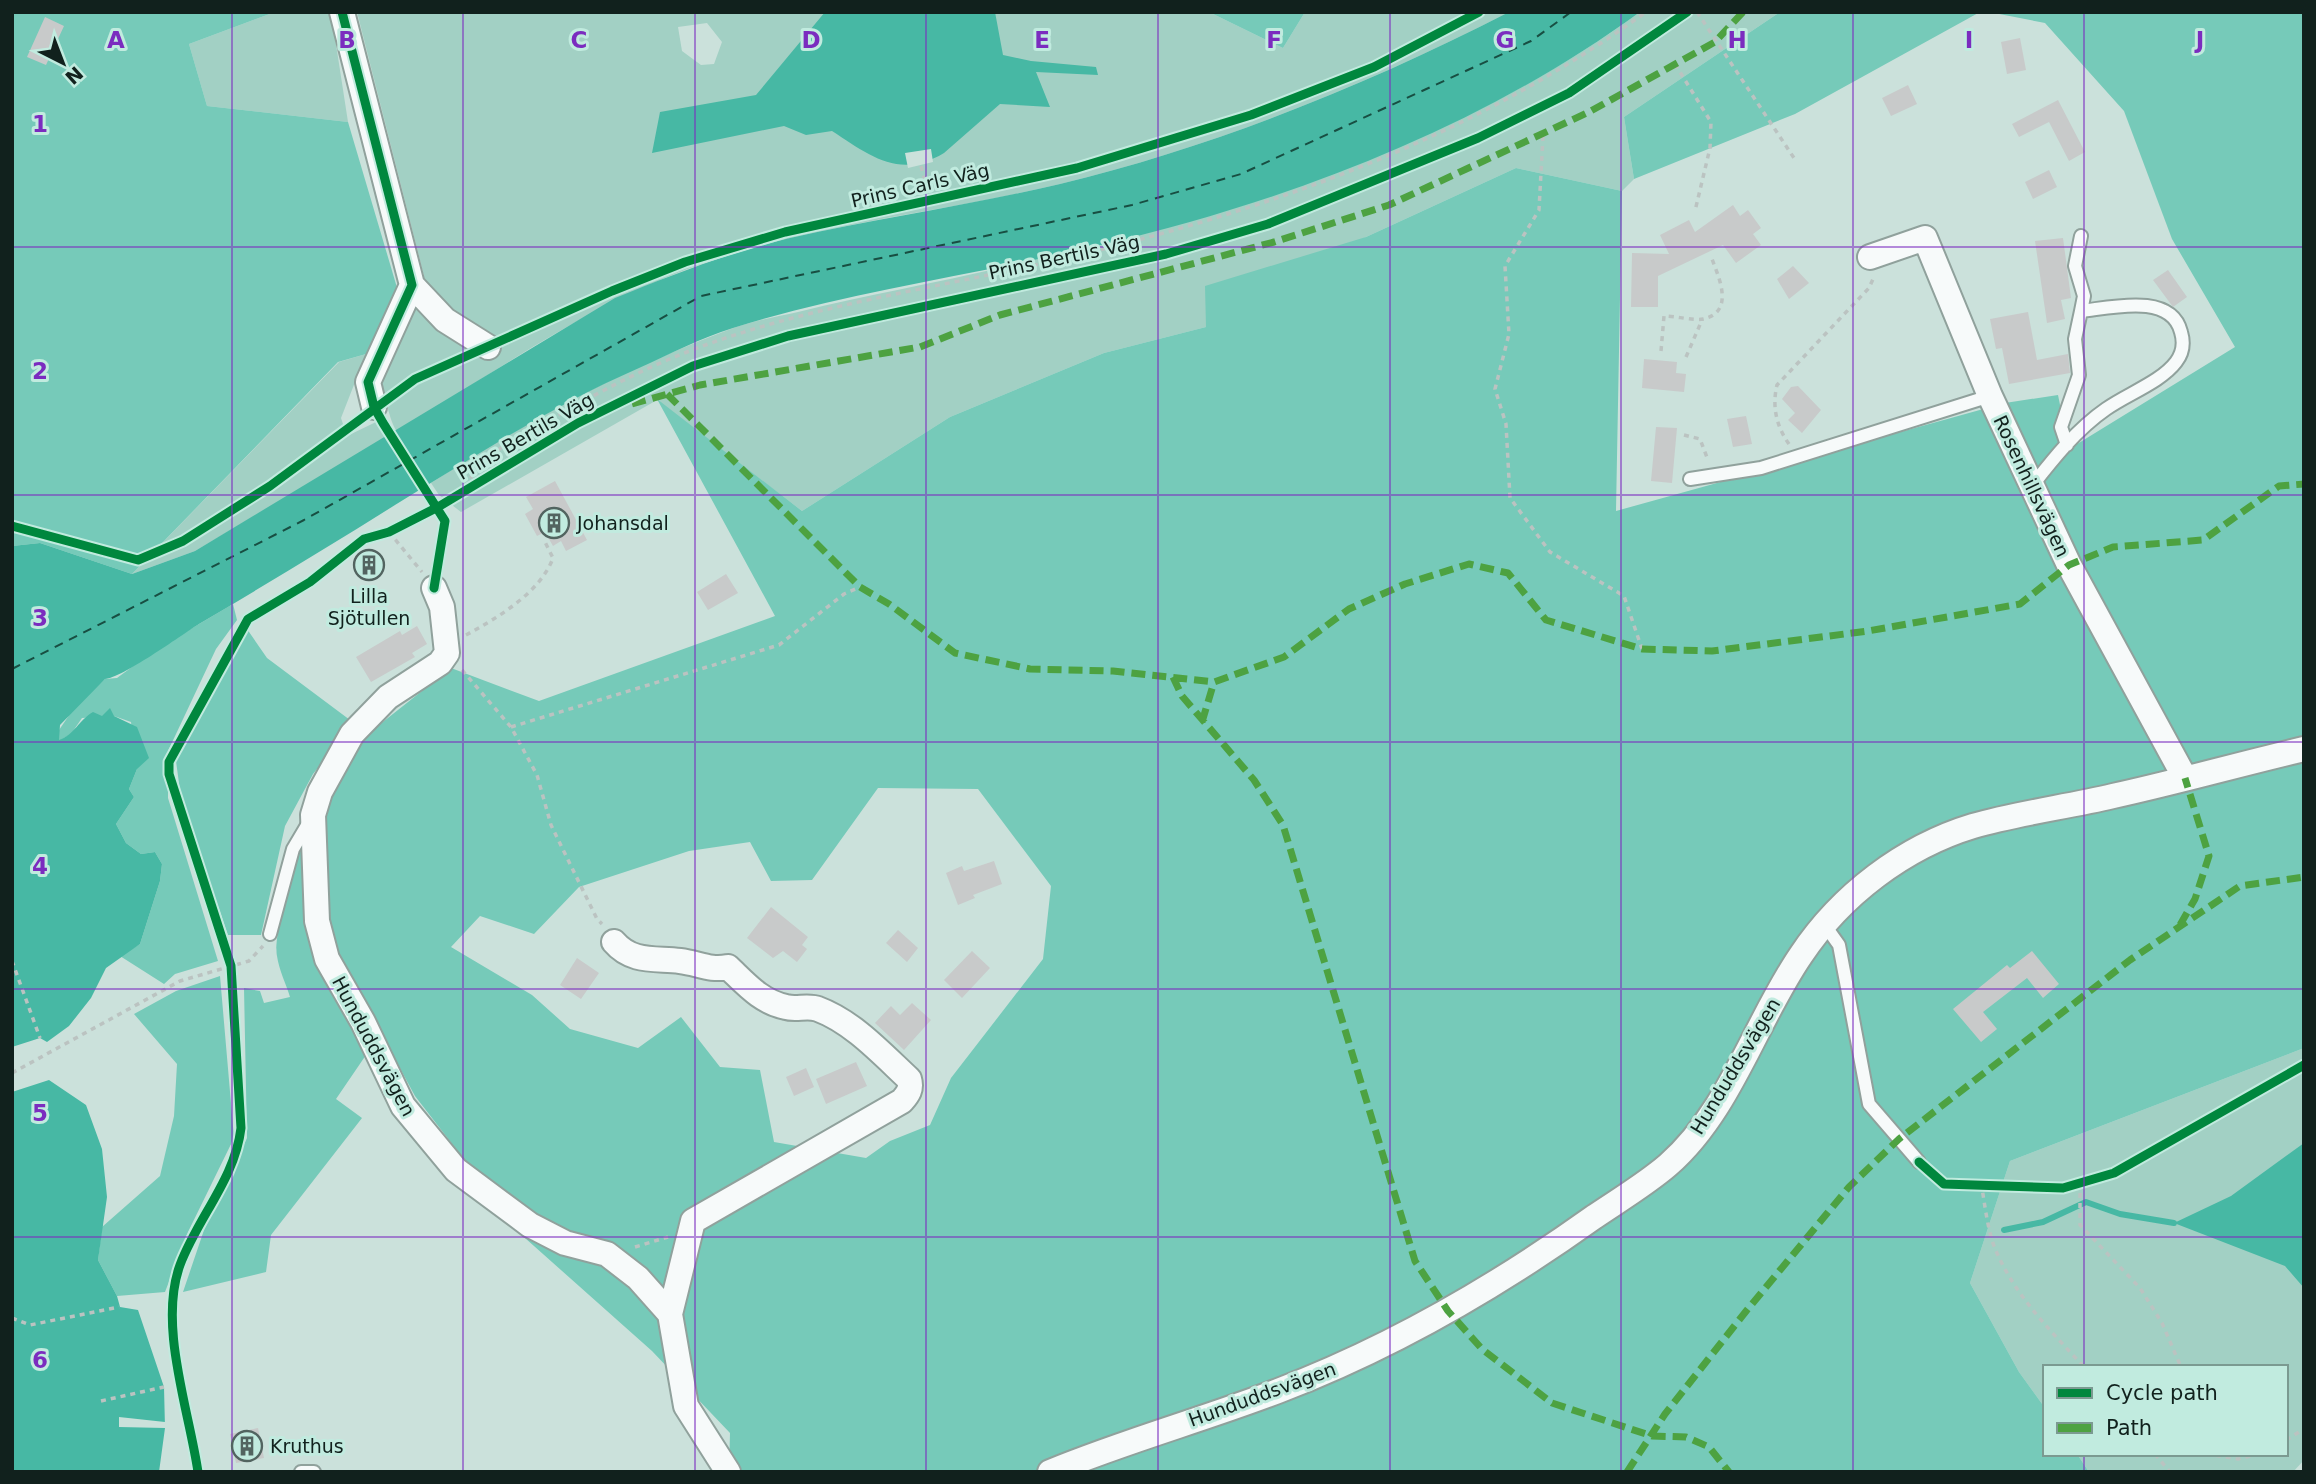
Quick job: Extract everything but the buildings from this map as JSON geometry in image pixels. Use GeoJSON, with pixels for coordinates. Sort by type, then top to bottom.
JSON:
{"type":"FeatureCollection","features":[{"type":"Feature","properties":{"kind":"street"},"geometry":{"type":"LineString","coordinates":[[342,12],[412,285],[445,320],[488,347]]}},
{"type":"Feature","properties":{"kind":"street","name":"Rosenhillsvägen"},"geometry":{"type":"LineString","coordinates":[[1870,257],[1925,238],[1990,396],[2069,565],[2185,778]]}},
{"type":"Feature","properties":{"kind":"street"},"geometry":{"type":"LineString","coordinates":[[374,407],[368,382],[412,285]]}},
{"type":"Feature","properties":{"kind":"street"},"geometry":{"type":"LineString","coordinates":[[434,588],[442,607],[447,647]]}},
{"type":"Feature","properties":{"kind":"street","name":"Hunduddsvägen"},"geometry":{"type":"LineString","coordinates":[[447,647],[440,663],[388,697],[352,734],[320,792],[313,816],[317,920],[327,959],[363,1022],[403,1106],[456,1170],[509,1209],[565,1243],[607,1254],[638,1278],[670,1314]]}},
{"type":"Feature","properties":{"kind":"street","name":"Hunduddsvägen"},"geometry":{"type":"LineString","coordinates":[[1050,1472],[1104,1450],[1276,1392],[1371,1352],[1448,1311],[1568,1236],[1669,1164],[1713,1110],[1800,956],[1824,924],[1867,883],[1931,843],[1973,827],[2304,749]]}},
{"type":"Feature","properties":{"kind":"street"},"geometry":{"type":"LineString","coordinates":[[614,942],[623,952],[652,960],[681,961],[715,970],[728,967],[759,997],[787,1008],[815,1007],[837,1018],[881,1053],[911,1084],[910,1092],[902,1101],[693,1221],[670,1314],[686,1406],[728,1472]]}},
{"type":"Feature","properties":{"kind":"lane"},"geometry":{"type":"LineString","coordinates":[[2067,445],[2061,427],[2079,375],[2075,339],[2084,296],[2075,266],[2081,236]]}},
{"type":"Feature","properties":{"kind":"lane"},"geometry":{"type":"LineString","coordinates":[[2032,486],[2067,445],[2103,411],[2138,388],[2162,377],[2178,360],[2184,343],[2180,327],[2168,312],[2140,306],[2081,312]]}},
{"type":"Feature","properties":{"kind":"lane"},"geometry":{"type":"LineString","coordinates":[[1689,479],[1761,468],[1990,396]]}},
{"type":"Feature","properties":{"kind":"lane","name":"Hunduddsvägen"},"geometry":{"type":"LineString","coordinates":[[270,934],[293,849],[313,816]]}},
{"type":"Feature","properties":{"kind":"lane"},"geometry":{"type":"LineString","coordinates":[[1824,924],[1839,945],[1869,1104],[1919,1162]]}},
{"type":"Feature","properties":{"kind":"lane"},"geometry":{"type":"LineString","coordinates":[[301,1472],[314,1472]]}},
{"type":"Feature","properties":{"kind":"path"},"geometry":{"type":"LineString","coordinates":[[472,488],[470,479],[479,466],[502,447],[672,358],[792,318],[1170,232],[1271,200],[1378,161],[1527,91],[1590,52],[1646,12]]}},
{"type":"Feature","properties":{"kind":"path"},"geometry":{"type":"LineString","coordinates":[[1697,12],[1794,158]]}},
{"type":"Feature","properties":{"kind":"path"},"geometry":{"type":"LineString","coordinates":[[1675,64],[1711,122],[1710,148],[1695,211]]}},
{"type":"Feature","properties":{"kind":"path"},"geometry":{"type":"LineString","coordinates":[[1543,136],[1539,210],[1504,266],[1509,334],[1495,389],[1506,424],[1510,498],[1550,552],[1624,596],[1642,649]]}},
{"type":"Feature","properties":{"kind":"path"},"geometry":{"type":"LineString","coordinates":[[921,166],[930,200]]}},
{"type":"Feature","properties":{"kind":"path"},"geometry":{"type":"LineString","coordinates":[[1799,456],[1786,440],[1777,418],[1773,401],[1777,385],[1869,288],[1875,274],[1870,257]]}},
{"type":"Feature","properties":{"kind":"path"},"geometry":{"type":"LineString","coordinates":[[1686,357],[1702,320],[1714,313],[1723,303],[1724,292],[1712,259]]}},
{"type":"Feature","properties":{"kind":"path"},"geometry":{"type":"LineString","coordinates":[[1661,351],[1664,316],[1681,315],[1702,320]]}},
{"type":"Feature","properties":{"kind":"path"},"geometry":{"type":"LineString","coordinates":[[1684,435],[1700,439],[1710,476]]}},
{"type":"Feature","properties":{"kind":"path"},"geometry":{"type":"LineString","coordinates":[[198,1472],[172,1325],[173,1298],[180,1265],[239,1149],[242,1128],[232,966],[169,774],[169,762],[248,619],[310,582],[364,539],[389,532],[437,507]]}},
{"type":"Feature","properties":{"kind":"path"},"geometry":{"type":"LineString","coordinates":[[389,532],[434,588]]}},
{"type":"Feature","properties":{"kind":"path"},"geometry":{"type":"LineString","coordinates":[[545,542],[553,558],[538,583],[486,624],[447,647],[511,727],[537,775],[551,825],[597,919],[612,931],[614,942]]}},
{"type":"Feature","properties":{"kind":"path"},"geometry":{"type":"LineString","coordinates":[[511,727],[779,645],[844,594],[860,587]]}},
{"type":"Feature","properties":{"kind":"path"},"geometry":{"type":"LineString","coordinates":[[12,1073],[180,981],[249,961],[270,934]]}},
{"type":"Feature","properties":{"kind":"path"},"geometry":{"type":"LineString","coordinates":[[12,961],[40,1038]]}},
{"type":"Feature","properties":{"kind":"path"},"geometry":{"type":"LineString","coordinates":[[2091,1180],[2075,1185],[2080,1194],[2080,1225],[2140,1288],[2162,1323],[2180,1365]]}},
{"type":"Feature","properties":{"kind":"path"},"geometry":{"type":"LineString","coordinates":[[1981,1183],[1993,1244],[2008,1276],[2040,1320],[2082,1365]]}},
{"type":"Feature","properties":{"kind":"path"},"geometry":{"type":"LineString","coordinates":[[1968,1184],[1994,1185]]}},
{"type":"Feature","properties":{"kind":"path"},"geometry":{"type":"LineString","coordinates":[[607,1254],[666,1239],[693,1221]]}},
{"type":"Feature","properties":{"kind":"path"},"geometry":{"type":"LineString","coordinates":[[160,1300],[173,1298]]}},
{"type":"Feature","properties":{"kind":"path"},"geometry":{"type":"LineString","coordinates":[[12,1318],[30,1325],[133,1304]]}},
{"type":"Feature","properties":{"kind":"path"},"geometry":{"type":"LineString","coordinates":[[101,1401],[164,1387]]}},
{"type":"Feature","properties":{"kind":"path"},"geometry":{"type":"LineString","coordinates":[[2288,1439],[2304,1429]]}},
{"type":"Feature","properties":{"kind":"path"},"geometry":{"type":"LineString","coordinates":[[2157,1456],[2170,1472]]}},
{"type":"Feature","properties":{"kind":"path"},"geometry":{"type":"LineString","coordinates":[[2217,1456],[2238,1460],[2252,1456]]}},
{"type":"Feature","properties":{"kind":"shaded area"},"geometry":{"type":"Polygon","coordinates":[[[12,12],[275,12],[189,44],[207,106],[348,122],[398,291],[366,354],[338,362],[132,574],[40,543],[12,546],[12,12]]]}},
{"type":"Feature","properties":{"kind":"shaded area"},"geometry":{"type":"Polygon","coordinates":[[[275,12],[331,12],[348,122],[207,106],[189,44],[275,12]]]}},
{"type":"Feature","properties":{"kind":"shaded area"},"geometry":{"type":"Polygon","coordinates":[[[357,12],[1209,12],[1283,48],[1305,12],[1509,12],[1346,88],[1290,111],[1176,151],[1060,184],[777,241],[685,270],[573,323],[397,432],[376,378],[424,276],[357,12]],[[707,23],[678,27],[682,51],[701,65],[714,64],[722,42],[707,23]]]}},
{"type":"Feature","properties":{"kind":"shaded area"},"geometry":{"type":"Polygon","coordinates":[[[825,12],[995,12],[1003,55],[1031,61],[1096,67],[1098,75],[1036,72],[1050,107],[1000,104],[944,153],[928,161],[913,164],[899,164],[872,156],[832,131],[806,135],[784,126],[652,153],[660,112],[756,95],[825,12]]]}},
{"type":"Feature","properties":{"kind":"shaded area"},"geometry":{"type":"Polygon","coordinates":[[[1209,12],[1305,12],[1283,48],[1209,12]]]}},
{"type":"Feature","properties":{"kind":"shaded area"},"geometry":{"type":"Polygon","coordinates":[[[1509,12],[1640,12],[1579,53],[1451,124],[1316,181],[1176,226],[1059,255],[825,303],[733,328],[697,341],[607,383],[514,432],[137,664],[105,679],[60,725],[59,740],[69,735],[93,712],[102,716],[110,708],[114,716],[137,727],[149,758],[137,769],[129,789],[134,797],[116,824],[126,843],[141,854],[155,852],[162,864],[160,881],[140,944],[106,968],[91,998],[69,1026],[47,1042],[40,1038],[12,1047],[12,546],[40,543],[132,574],[195,551],[615,298],[745,250],[824,231],[1060,184],[1176,151],[1290,111],[1346,88],[1509,12]]]}},
{"type":"Feature","properties":{"kind":"shaded area"},"geometry":{"type":"Polygon","coordinates":[[[1640,12],[1780,12],[1624,117],[1634,179],[1622,191],[1516,168],[1366,237],[1206,327],[1104,353],[950,417],[802,511],[657,400],[461,512],[439,495],[431,483],[575,398],[689,345],[737,327],[1088,247],[1254,200],[1336,172],[1415,140],[1493,103],[1568,60],[1640,12]]]}},
{"type":"Feature","properties":{"kind":"shaded area"},"geometry":{"type":"Polygon","coordinates":[[[1780,12],[1980,12],[1795,114],[1634,179],[1624,117],[1780,12]]]}},
{"type":"Feature","properties":{"kind":"shaded area"},"geometry":{"type":"Polygon","coordinates":[[[1989,12],[2304,12],[2304,1048],[2010,1161],[1970,1283],[2019,1372],[2043,1405],[2043,1456],[2078,1456],[2089,1472],[729,1472],[730,1433],[652,1351],[525,1238],[415,1096],[330,939],[318,862],[332,790],[355,744],[451,668],[539,701],[775,616],[657,399],[802,511],[950,417],[1104,353],[1206,327],[1205,286],[1366,237],[1516,168],[1622,191],[1616,511],[2005,403],[2058,395],[2069,449],[2235,347],[2172,239],[2124,111],[2045,23],[1989,12]],[[878,788],[812,880],[771,881],[750,842],[689,851],[579,887],[534,934],[480,916],[451,947],[532,995],[570,1029],[638,1048],[681,1017],[720,1067],[760,1070],[774,1142],[866,1158],[890,1141],[930,1125],[951,1078],[1043,959],[1051,886],[978,789],[878,788]]]}},
{"type":"Feature","properties":{"kind":"shaded area"},"geometry":{"type":"Polygon","coordinates":[[[366,354],[341,418],[347,436],[376,422],[386,438],[195,551],[132,574],[339,362],[366,354]]]}},
{"type":"Feature","properties":{"kind":"shaded area"},"geometry":{"type":"Polygon","coordinates":[[[233,604],[237,620],[216,649],[168,751],[168,798],[218,961],[175,974],[164,984],[120,956],[140,944],[160,881],[162,864],[155,852],[141,854],[126,843],[116,824],[134,797],[129,789],[137,769],[131,722],[114,716],[82,718],[71,734],[59,741],[57,733],[74,708],[105,679],[117,678],[155,650],[233,604]]]}},
{"type":"Feature","properties":{"kind":"shaded area"},"geometry":{"type":"Polygon","coordinates":[[[247,629],[267,658],[354,723],[313,774],[285,826],[261,935],[228,935],[181,798],[176,761],[247,629]]]}},
{"type":"Feature","properties":{"kind":"shaded area"},"geometry":{"type":"Polygon","coordinates":[[[303,845],[366,1055],[336,1099],[362,1118],[271,1235],[266,1272],[183,1292],[204,1230],[247,1138],[244,988],[260,991],[264,1003],[290,997],[279,966],[277,947],[289,881],[303,845]]]}},
{"type":"Feature","properties":{"kind":"shaded area"},"geometry":{"type":"Polygon","coordinates":[[[220,976],[234,1138],[188,1232],[165,1292],[117,1296],[98,1260],[102,1227],[160,1176],[174,1116],[177,1064],[134,1014],[176,991],[220,976]]]}},
{"type":"Feature","properties":{"kind":"shaded area"},"geometry":{"type":"Polygon","coordinates":[[[2304,1048],[2304,1460],[2293,1472],[2089,1472],[2078,1456],[2288,1456],[2288,1365],[2043,1365],[2043,1405],[2019,1372],[1970,1283],[2010,1161],[2304,1048]]]}},
{"type":"Feature","properties":{"kind":"shaded area"},"geometry":{"type":"Polygon","coordinates":[[[49,1080],[86,1105],[102,1149],[107,1197],[98,1260],[120,1307],[138,1310],[164,1387],[165,1428],[159,1472],[12,1472],[12,1092],[49,1080]]]}},
{"type":"Feature","properties":{"kind":"shaded area"},"geometry":{"type":"Polygon","coordinates":[[[2304,1143],[2304,1288],[2285,1266],[2174,1223],[2231,1196],[2304,1143]]]}},
{"type":"Feature","properties":{"kind":"pier"},"geometry":{"type":"Polygon","coordinates":[[[931,149],[933,162],[908,168],[905,153],[931,149]]]}},
{"type":"Feature","properties":{"kind":"pier"},"geometry":{"type":"Polygon","coordinates":[[[119,1417],[165,1422],[165,1428],[119,1427],[119,1417]]]}},
{"type":"Feature","properties":{"kind":"waterway"},"geometry":{"type":"LineString","coordinates":[[2004,1230],[2043,1222],[2086,1202],[2120,1214],[2174,1223]]}},
{"type":"Feature","properties":{"kind":"ferry route"},"geometry":{"type":"LineString","coordinates":[[12,669],[304,520],[701,296],[1132,205],[1241,174],[1531,41],[1571,12]]}},
{"type":"Feature","properties":{"kind":"marked path"},"geometry":{"type":"LineString","coordinates":[[632,404],[700,385],[920,347],[1000,315],[1274,242],[1389,205],[1589,112],[1715,42],[1743,12]]}},
{"type":"Feature","properties":{"kind":"marked path"},"geometry":{"type":"LineString","coordinates":[[667,394],[860,587],[889,604],[955,653],[1030,669],[1113,671],[1214,682],[1284,657],[1349,609],[1405,584],[1469,564],[1508,573],[1546,620],[1642,649],[1712,651],[1868,631],[2020,604],[2069,565],[2113,547],[2203,540],[2279,486],[2304,484]]}},
{"type":"Feature","properties":{"kind":"marked path"},"geometry":{"type":"LineString","coordinates":[[1173,677],[1182,696],[1254,780],[1283,825],[1415,1261],[1448,1311],[1482,1349],[1552,1403],[1652,1436],[1686,1437],[1709,1447],[1729,1472]]}},
{"type":"Feature","properties":{"kind":"marked path"},"geometry":{"type":"LineString","coordinates":[[1202,722],[1214,682]]}},
{"type":"Feature","properties":{"kind":"marked path"},"geometry":{"type":"LineString","coordinates":[[2180,925],[2195,899],[2209,856],[2185,778]]}},
{"type":"Feature","properties":{"kind":"marked path"},"geometry":{"type":"LineString","coordinates":[[1627,1472],[1665,1414],[1747,1310],[1849,1187],[1899,1139],[2130,960],[2240,886],[2304,877]]}},
{"type":"Feature","properties":{"kind":"cycle path"},"geometry":{"type":"LineString","coordinates":[[342,12],[412,285],[368,382],[374,407],[445,521],[434,588]]}},
{"type":"Feature","properties":{"kind":"cycle path","name":"Prins Carls Väg"},"geometry":{"type":"LineString","coordinates":[[12,526],[138,560],[183,541],[270,486],[415,379],[612,291],[685,262],[785,232],[1077,168],[1251,115],[1374,67],[1479,12]]}},
{"type":"Feature","properties":{"kind":"cycle path","name":"Prins Bertils Väg"},"geometry":{"type":"LineString","coordinates":[[198,1472],[177,1368],[172,1314],[174,1289],[188,1247],[224,1181],[241,1128],[231,966],[169,774],[169,762],[248,619],[310,582],[364,539],[389,532],[438,507],[578,423],[693,366],[788,336],[1166,254],[1268,224],[1478,138],[1569,93],[1687,12]]}},
{"type":"Feature","properties":{"kind":"cycle path"},"geometry":{"type":"LineString","coordinates":[[1919,1162],[1944,1184],[2063,1188],[2114,1173],[2304,1065]]}},
{"type":"Feature","properties":{"kind":"place","name":"Johansdal"},"geometry":{"type":"Point","coordinates":[554,523]}},
{"type":"Feature","properties":{"kind":"place","name":"Lilla Sjötullen"},"geometry":{"type":"Point","coordinates":[369,565]}},
{"type":"Feature","properties":{"kind":"place","name":"Kruthus"},"geometry":{"type":"Point","coordinates":[247,1446]}}]}
